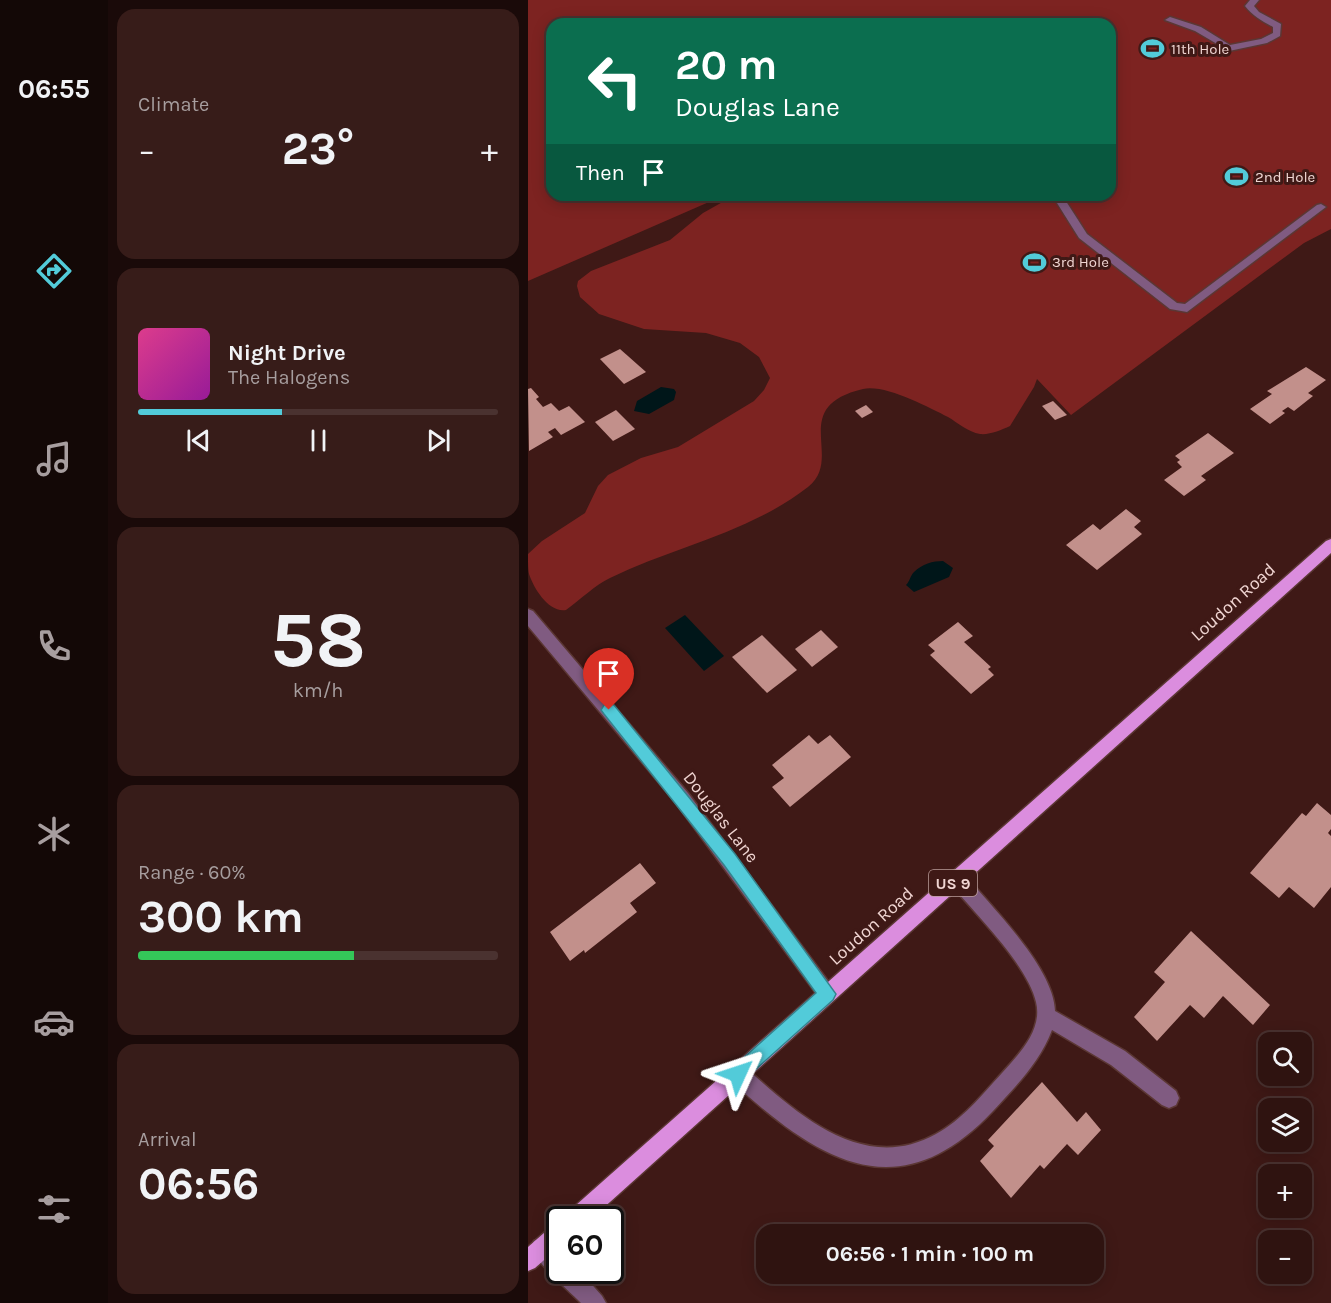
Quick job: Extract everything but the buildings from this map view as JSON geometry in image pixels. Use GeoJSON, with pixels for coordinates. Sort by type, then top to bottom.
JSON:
{"type":"FeatureCollection","features":[{"type":"Feature","properties":{"kind":"main road","name":"Loudon Road"},"geometry":{"type":"LineString","coordinates":[[590,1206],[1331,545]]}},
{"type":"Feature","properties":{"kind":"street"},"geometry":{"type":"LineString","coordinates":[[1170,20],[1198,29],[1229,48],[1264,41],[1277,34],[1278,26],[1256,14],[1249,6],[1255,0]]}},
{"type":"Feature","properties":{"kind":"street"},"geometry":{"type":"LineString","coordinates":[[1061,201],[1083,236],[1174,306],[1187,308],[1321,207]]}},
{"type":"Feature","properties":{"kind":"street","name":"Douglas Lane"},"geometry":{"type":"LineString","coordinates":[[528,615],[682,798],[827,994]]}},
{"type":"Feature","properties":{"kind":"street"},"geometry":{"type":"LineString","coordinates":[[738,1074],[812,1136],[843,1151],[871,1157],[894,1157],[919,1152],[941,1142],[979,1112],[1036,1046],[1047,1017],[1045,1001],[1032,971],[957,879]]}},
{"type":"Feature","properties":{"kind":"street"},"geometry":{"type":"LineString","coordinates":[[1047,1017],[1118,1058],[1169,1098]]}},
{"type":"Feature","properties":{"kind":"street"},"geometry":{"type":"LineString","coordinates":[[577,1284],[595,1303]]}},
{"type":"Feature","properties":{"kind":"shaded area"},"geometry":{"type":"Polygon","coordinates":[[[528,0],[1331,0],[1331,229],[1304,243],[1071,415],[1037,379],[1010,426],[984,434],[971,431],[918,402],[883,390],[863,389],[840,397],[828,408],[822,420],[822,462],[818,475],[808,487],[785,503],[737,528],[604,581],[566,610],[554,608],[543,599],[529,574],[528,554],[542,541],[585,513],[598,486],[608,475],[641,458],[678,447],[754,401],[764,390],[770,378],[759,357],[740,343],[706,333],[644,329],[599,314],[580,297],[578,281],[591,271],[670,240],[703,213],[724,201],[1116,201],[1116,18],[546,18],[546,201],[711,201],[528,281],[528,0]]]}},
{"type":"Feature","properties":{"kind":"shaded area"},"geometry":{"type":"Polygon","coordinates":[[[661,387],[674,389],[676,392],[674,400],[649,414],[634,411],[637,401],[661,387]]]}},
{"type":"Feature","properties":{"kind":"shaded area"},"geometry":{"type":"Polygon","coordinates":[[[943,561],[953,568],[949,577],[914,592],[906,585],[920,567],[932,562],[943,561]]]}},
{"type":"Feature","properties":{"kind":"shaded area"},"geometry":{"type":"Polygon","coordinates":[[[685,615],[724,656],[704,671],[665,628],[685,615]]]}},
{"type":"Feature","properties":{"kind":"place","name":"11th Hole"},"geometry":{"type":"Point","coordinates":[1153,49]}},
{"type":"Feature","properties":{"kind":"place","name":"2nd Hole"},"geometry":{"type":"Point","coordinates":[1237,177]}},
{"type":"Feature","properties":{"kind":"place","name":"3rd Hole"},"geometry":{"type":"Point","coordinates":[1034,262]}},
{"type":"Feature","properties":{"kind":"route"},"geometry":{"type":"LineString","coordinates":[[609,710],[682,798],[827,994],[738,1074]]}}]}
